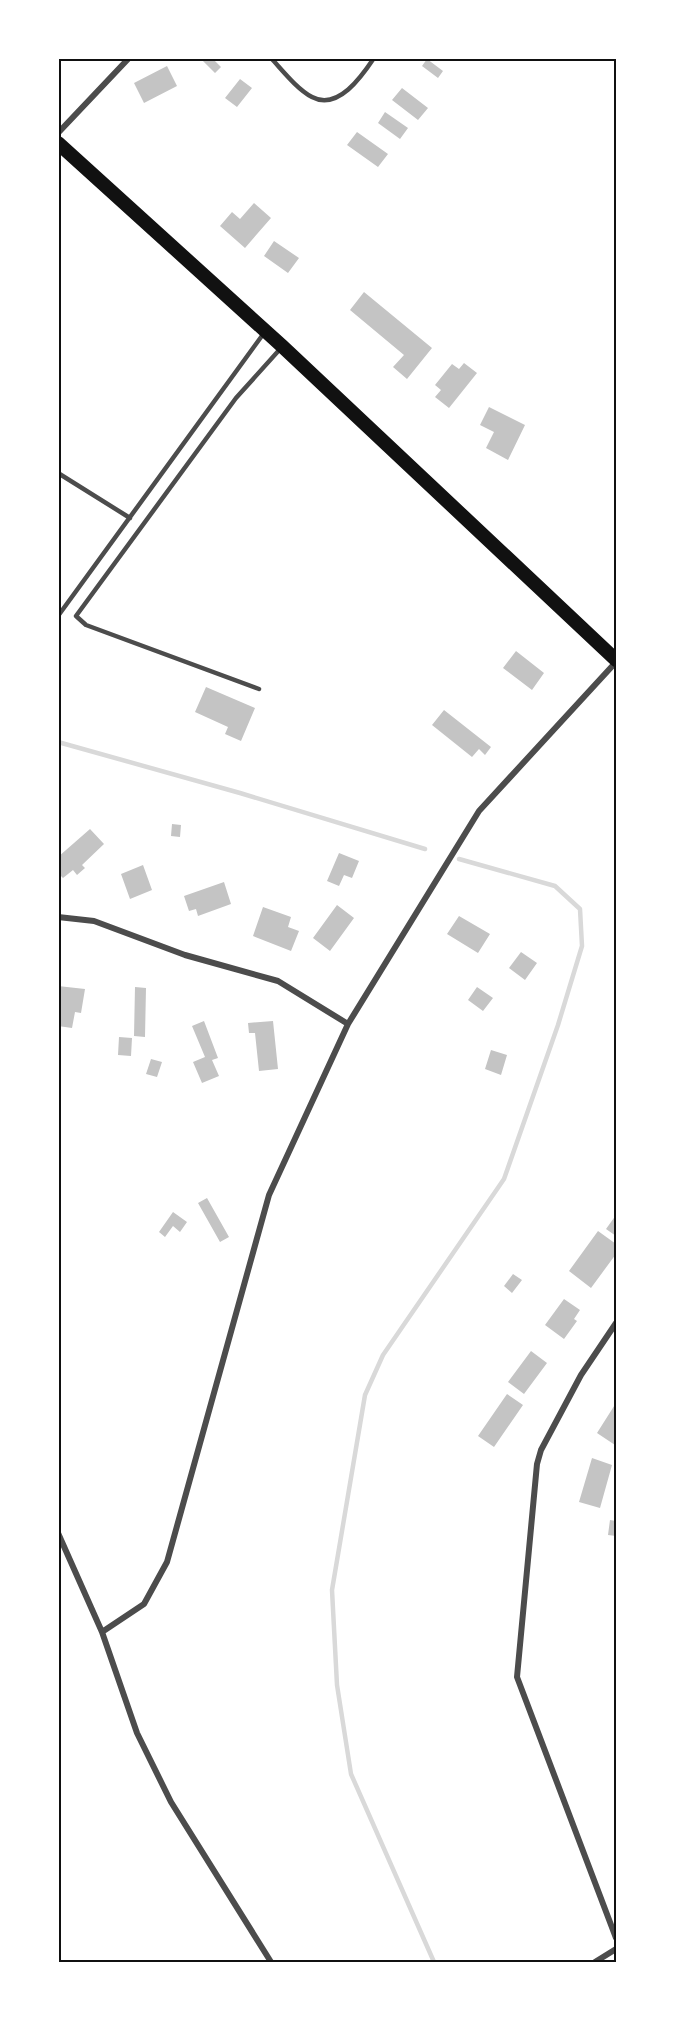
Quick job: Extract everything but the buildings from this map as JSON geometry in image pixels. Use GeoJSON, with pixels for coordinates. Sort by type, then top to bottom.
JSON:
{"type":"FeatureCollection","features":[{"type":"Feature","properties":{"kind":"main road"},"geometry":{"type":"LineString","coordinates":[[58,143],[266,331],[616,661]]}},
{"type":"Feature","properties":{"kind":"street"},"geometry":{"type":"LineString","coordinates":[[58,133],[124,60]]}},
{"type":"Feature","properties":{"kind":"street"},"geometry":{"type":"LineString","coordinates":[[102,1632],[144,1604],[167,1562],[269,1195],[348,1024],[479,811],[616,661]]}},
{"type":"Feature","properties":{"kind":"street"},"geometry":{"type":"LineString","coordinates":[[58,917],[94,921],[186,956],[278,981],[348,1024]]}},
{"type":"Feature","properties":{"kind":"street"},"geometry":{"type":"LineString","coordinates":[[616,1323],[581,1375],[541,1450],[537,1464],[517,1677],[616,1938]]}},
{"type":"Feature","properties":{"kind":"street"},"geometry":{"type":"LineString","coordinates":[[58,1533],[102,1632],[137,1732],[171,1802],[271,1962]]}},
{"type":"Feature","properties":{"kind":"street"},"geometry":{"type":"LineString","coordinates":[[596,1962],[616,1949]]}},
{"type":"Feature","properties":{"kind":"lane"},"geometry":{"type":"LineString","coordinates":[[271,58],[312,97],[322,100],[344,93],[357,83],[374,58]]}},
{"type":"Feature","properties":{"kind":"lane"},"geometry":{"type":"LineString","coordinates":[[58,616],[266,331]]}},
{"type":"Feature","properties":{"kind":"lane"},"geometry":{"type":"LineString","coordinates":[[259,689],[86,625],[76,616],[236,398],[282,346]]}},
{"type":"Feature","properties":{"kind":"lane"},"geometry":{"type":"LineString","coordinates":[[58,473],[130,518]]}},
{"type":"Feature","properties":{"kind":"waterway"},"geometry":{"type":"LineString","coordinates":[[58,742],[240,793],[425,849]]}},
{"type":"Feature","properties":{"kind":"waterway"},"geometry":{"type":"LineString","coordinates":[[434,1962],[351,1774],[337,1685],[332,1590],[365,1395],[383,1355],[504,1179],[558,1025],[582,946],[580,909],[555,886],[459,859]]}}]}
